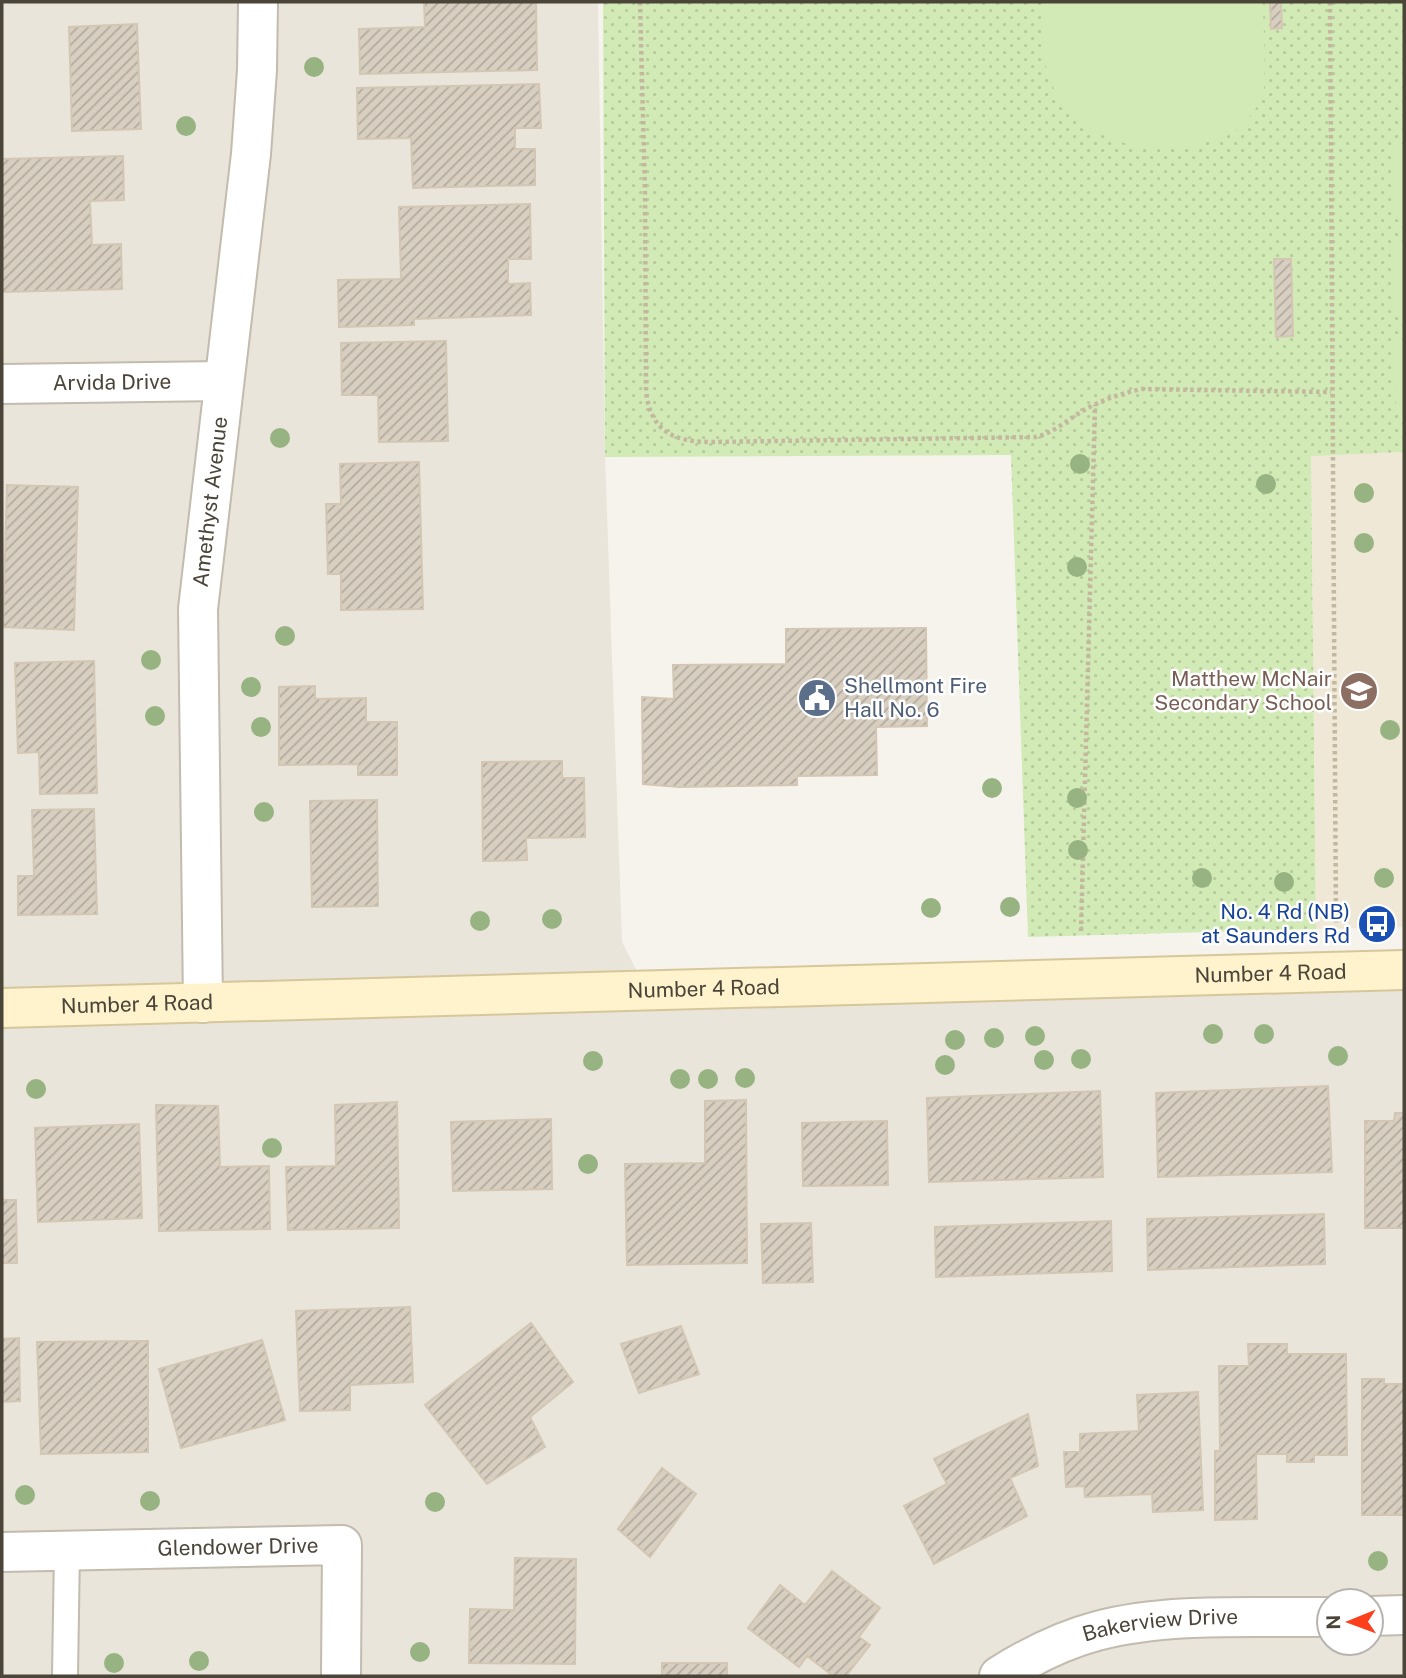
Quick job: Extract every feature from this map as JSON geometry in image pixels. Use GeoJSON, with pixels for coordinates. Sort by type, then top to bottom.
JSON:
{"type":"FeatureCollection","features":[{"type":"Feature","properties":{"kind":"main road","name":"Number 4 Road"},"geometry":{"type":"LineString","coordinates":[[2,1008],[1404,970]]}},
{"type":"Feature","properties":{"kind":"street","name":"Amethyst Avenue"},"geometry":{"type":"LineString","coordinates":[[203,1003],[198,609],[251,154],[257,70],[258,2]]}},
{"type":"Feature","properties":{"kind":"street","name":"Arvida Drive"},"geometry":{"type":"LineString","coordinates":[[2,384],[223,381]]}},
{"type":"Feature","properties":{"kind":"street","name":"Glendower Drive"},"geometry":{"type":"LineString","coordinates":[[2,1552],[342,1545],[341,1676]]}},
{"type":"Feature","properties":{"kind":"street"},"geometry":{"type":"LineString","coordinates":[[1385,1616],[1404,1615]]}},
{"type":"Feature","properties":{"kind":"street","name":"Bakerview Drive"},"geometry":{"type":"LineString","coordinates":[[999,1676],[1025,1660],[1096,1631],[1179,1620],[1315,1617]]}},
{"type":"Feature","properties":{"kind":"lane"},"geometry":{"type":"LineString","coordinates":[[65,1676],[67,1550]]}},
{"type":"Feature","properties":{"kind":"path"},"geometry":{"type":"LineString","coordinates":[[640,2],[646,392],[648,407],[662,429],[681,439],[694,442],[1036,437],[1095,405],[1121,394],[1142,390],[1331,392]]}},
{"type":"Feature","properties":{"kind":"path"},"geometry":{"type":"LineString","coordinates":[[1330,2],[1336,925]]}},
{"type":"Feature","properties":{"kind":"path"},"geometry":{"type":"LineString","coordinates":[[1081,931],[1095,405]]}},
{"type":"Feature","properties":{"kind":"shaded area"},"geometry":{"type":"Polygon","coordinates":[[[2,2],[598,2],[605,457],[622,942],[643,983],[2,999],[2,2]]]}},
{"type":"Feature","properties":{"kind":"shaded area","name":"Matthew McNair Secondary School"},"geometry":{"type":"Polygon","coordinates":[[[1404,452],[1404,927],[1316,929],[1311,455],[1404,452]]]}},
{"type":"Feature","properties":{"kind":"shaded area"},"geometry":{"type":"Polygon","coordinates":[[[1404,978],[1404,1676],[2,1676],[2,1016],[1404,978]]]}},
{"type":"Feature","properties":{"kind":"green space"},"geometry":{"type":"Polygon","coordinates":[[[603,2],[1404,2],[1404,452],[1311,456],[1316,929],[1028,937],[1011,455],[605,457],[603,2]]]}},
{"type":"Feature","properties":{"kind":"green space"},"geometry":{"type":"Polygon","coordinates":[[[1043,2],[1263,2],[1265,67],[1262,98],[1249,118],[1231,134],[1190,146],[1145,147],[1102,135],[1084,124],[1068,109],[1050,81],[1042,47],[1043,2]]]}},
{"type":"Feature","properties":{"kind":"green space"},"geometry":{"type":"Polygon","coordinates":[[[1404,144],[1404,218],[1392,218],[1391,145],[1404,144]]]}},
{"type":"Feature","properties":{"kind":"green space"},"geometry":{"type":"Polygon","coordinates":[[[1391,243],[1404,243],[1404,317],[1392,317],[1391,243]]]}},
{"type":"Feature","properties":{"kind":"green space"},"geometry":{"type":"Polygon","coordinates":[[[1394,340],[1404,340],[1404,413],[1396,413],[1394,340]]]}},
{"type":"Feature","properties":{"kind":"building"},"geometry":{"type":"Polygon","coordinates":[[[424,2],[536,2],[537,70],[360,74],[359,29],[425,27],[424,2]]]}},
{"type":"Feature","properties":{"kind":"building"},"geometry":{"type":"Polygon","coordinates":[[[1270,2],[1281,2],[1282,28],[1271,29],[1270,2]]]}},
{"type":"Feature","properties":{"kind":"building"},"geometry":{"type":"Polygon","coordinates":[[[137,24],[141,129],[72,131],[69,27],[137,24]]]}},
{"type":"Feature","properties":{"kind":"building"},"geometry":{"type":"Polygon","coordinates":[[[539,84],[541,128],[515,128],[515,149],[535,149],[535,185],[413,188],[411,138],[358,139],[357,88],[539,84]]]}},
{"type":"Feature","properties":{"kind":"building"},"geometry":{"type":"Polygon","coordinates":[[[123,156],[124,200],[90,201],[92,245],[121,244],[122,289],[2,292],[2,159],[123,156]]]}},
{"type":"Feature","properties":{"kind":"building"},"geometry":{"type":"Polygon","coordinates":[[[530,204],[531,259],[508,259],[508,284],[530,283],[531,315],[414,319],[414,325],[339,327],[338,280],[401,279],[399,207],[530,204]]]}},
{"type":"Feature","properties":{"kind":"building"},"geometry":{"type":"Polygon","coordinates":[[[1274,259],[1291,259],[1293,336],[1276,337],[1274,259]]]}},
{"type":"Feature","properties":{"kind":"building"},"geometry":{"type":"Polygon","coordinates":[[[446,341],[448,441],[379,442],[378,395],[342,395],[341,343],[446,341]]]}},
{"type":"Feature","properties":{"kind":"building"},"geometry":{"type":"Polygon","coordinates":[[[419,462],[423,609],[341,610],[341,574],[328,574],[326,504],[341,504],[340,464],[419,462]]]}},
{"type":"Feature","properties":{"kind":"building"},"geometry":{"type":"Polygon","coordinates":[[[7,485],[78,487],[74,630],[3,627],[7,485]]]}},
{"type":"Feature","properties":{"kind":"building"},"geometry":{"type":"Polygon","coordinates":[[[926,628],[927,726],[876,727],[877,775],[797,776],[797,785],[679,787],[643,784],[642,697],[674,699],[673,665],[786,664],[786,629],[926,628]]]}},
{"type":"Feature","properties":{"kind":"building"},"geometry":{"type":"Polygon","coordinates":[[[94,661],[97,793],[40,794],[39,752],[18,753],[15,663],[94,661]]]}},
{"type":"Feature","properties":{"kind":"building"},"geometry":{"type":"Polygon","coordinates":[[[315,686],[315,699],[366,698],[366,722],[397,722],[397,775],[358,775],[358,764],[279,765],[279,687],[315,686]]]}},
{"type":"Feature","properties":{"kind":"building"},"geometry":{"type":"Polygon","coordinates":[[[562,761],[562,778],[584,778],[585,837],[526,838],[527,860],[483,861],[482,762],[562,761]]]}},
{"type":"Feature","properties":{"kind":"building"},"geometry":{"type":"Polygon","coordinates":[[[377,800],[378,906],[312,907],[310,801],[377,800]]]}},
{"type":"Feature","properties":{"kind":"building"},"geometry":{"type":"Polygon","coordinates":[[[94,809],[97,914],[18,915],[18,876],[34,876],[32,810],[94,809]]]}},
{"type":"Feature","properties":{"kind":"building"},"geometry":{"type":"Polygon","coordinates":[[[1328,1086],[1332,1172],[1158,1177],[1156,1093],[1328,1086]]]}},
{"type":"Feature","properties":{"kind":"building"},"geometry":{"type":"Polygon","coordinates":[[[1100,1091],[1103,1177],[929,1182],[927,1098],[1100,1091]]]}},
{"type":"Feature","properties":{"kind":"building"},"geometry":{"type":"Polygon","coordinates":[[[746,1100],[747,1263],[627,1265],[625,1164],[705,1163],[705,1101],[746,1100]]]}},
{"type":"Feature","properties":{"kind":"building"},"geometry":{"type":"Polygon","coordinates":[[[397,1102],[399,1228],[288,1230],[286,1167],[336,1166],[335,1105],[397,1102]]]}},
{"type":"Feature","properties":{"kind":"building"},"geometry":{"type":"Polygon","coordinates":[[[156,1105],[218,1106],[220,1167],[269,1166],[270,1229],[159,1231],[156,1105]]]}},
{"type":"Feature","properties":{"kind":"building"},"geometry":{"type":"Polygon","coordinates":[[[1395,1113],[1404,1113],[1404,1228],[1365,1228],[1365,1121],[1394,1121],[1395,1113]]]}},
{"type":"Feature","properties":{"kind":"building"},"geometry":{"type":"Polygon","coordinates":[[[551,1119],[552,1189],[453,1191],[451,1122],[551,1119]]]}},
{"type":"Feature","properties":{"kind":"building"},"geometry":{"type":"Polygon","coordinates":[[[887,1121],[888,1185],[803,1186],[802,1123],[887,1121]]]}},
{"type":"Feature","properties":{"kind":"building"},"geometry":{"type":"Polygon","coordinates":[[[139,1124],[142,1218],[38,1222],[35,1128],[139,1124]]]}},
{"type":"Feature","properties":{"kind":"building"},"geometry":{"type":"Polygon","coordinates":[[[2,1200],[16,1200],[17,1263],[2,1263],[2,1200]]]}},
{"type":"Feature","properties":{"kind":"building"},"geometry":{"type":"Polygon","coordinates":[[[1324,1214],[1325,1264],[1148,1270],[1147,1219],[1324,1214]]]}},
{"type":"Feature","properties":{"kind":"building"},"geometry":{"type":"Polygon","coordinates":[[[1111,1221],[1112,1271],[936,1277],[935,1227],[1111,1221]]]}},
{"type":"Feature","properties":{"kind":"building"},"geometry":{"type":"Polygon","coordinates":[[[811,1223],[813,1282],[763,1283],[761,1224],[811,1223]]]}},
{"type":"Feature","properties":{"kind":"building"},"geometry":{"type":"Polygon","coordinates":[[[410,1307],[413,1382],[350,1385],[350,1410],[300,1411],[296,1311],[410,1307]]]}},
{"type":"Feature","properties":{"kind":"building"},"geometry":{"type":"Polygon","coordinates":[[[531,1323],[573,1382],[530,1417],[545,1447],[487,1484],[425,1405],[531,1323]]]}},
{"type":"Feature","properties":{"kind":"building"},"geometry":{"type":"Polygon","coordinates":[[[681,1326],[699,1374],[639,1393],[621,1344],[681,1326]]]}},
{"type":"Feature","properties":{"kind":"building"},"geometry":{"type":"Polygon","coordinates":[[[19,1338],[20,1401],[2,1402],[2,1339],[19,1338]]]}},
{"type":"Feature","properties":{"kind":"building"},"geometry":{"type":"Polygon","coordinates":[[[262,1340],[285,1420],[181,1448],[159,1369],[262,1340]]]}},
{"type":"Feature","properties":{"kind":"building"},"geometry":{"type":"Polygon","coordinates":[[[148,1341],[148,1452],[41,1454],[37,1342],[148,1341]]]}},
{"type":"Feature","properties":{"kind":"building"},"geometry":{"type":"Polygon","coordinates":[[[1248,1344],[1287,1344],[1287,1354],[1346,1354],[1347,1455],[1314,1455],[1314,1462],[1287,1462],[1287,1454],[1256,1454],[1257,1519],[1215,1520],[1215,1451],[1220,1451],[1219,1366],[1249,1366],[1248,1344]]]}},
{"type":"Feature","properties":{"kind":"building"},"geometry":{"type":"Polygon","coordinates":[[[1362,1379],[1384,1379],[1384,1384],[1404,1384],[1404,1515],[1362,1515],[1362,1379]]]}},
{"type":"Feature","properties":{"kind":"building"},"geometry":{"type":"Polygon","coordinates":[[[1198,1392],[1203,1510],[1153,1512],[1152,1494],[1085,1497],[1084,1486],[1066,1487],[1064,1452],[1080,1452],[1080,1434],[1139,1431],[1137,1395],[1198,1392]]]}},
{"type":"Feature","properties":{"kind":"building"},"geometry":{"type":"Polygon","coordinates":[[[1028,1414],[1038,1466],[1010,1478],[1027,1516],[934,1564],[904,1506],[947,1484],[934,1459],[1028,1414]]]}},
{"type":"Feature","properties":{"kind":"building"},"geometry":{"type":"Polygon","coordinates":[[[662,1468],[696,1494],[650,1557],[618,1529],[662,1468]]]}},
{"type":"Feature","properties":{"kind":"building"},"geometry":{"type":"Polygon","coordinates":[[[515,1558],[576,1559],[575,1664],[469,1663],[470,1609],[514,1610],[515,1558]]]}},
{"type":"Feature","properties":{"kind":"building"},"geometry":{"type":"Polygon","coordinates":[[[832,1571],[880,1608],[859,1637],[870,1645],[846,1676],[833,1676],[807,1656],[799,1667],[748,1628],[780,1585],[805,1605],[832,1571]]]}},
{"type":"Feature","properties":{"kind":"building"},"geometry":{"type":"Polygon","coordinates":[[[662,1663],[727,1663],[727,1676],[662,1676],[662,1663]]]}},
{"type":"Feature","properties":{"kind":"place","name":"Matthew McNair Secondary School"},"geometry":{"type":"Point","coordinates":[1359,691]}},
{"type":"Feature","properties":{"kind":"place","name":"Shellmont Fire Hall No. 6"},"geometry":{"type":"Point","coordinates":[817,698]}},
{"type":"Feature","properties":{"kind":"place","name":"No. 4 Rd (NB) at Saunders Rd"},"geometry":{"type":"Point","coordinates":[1377,924]}}]}
